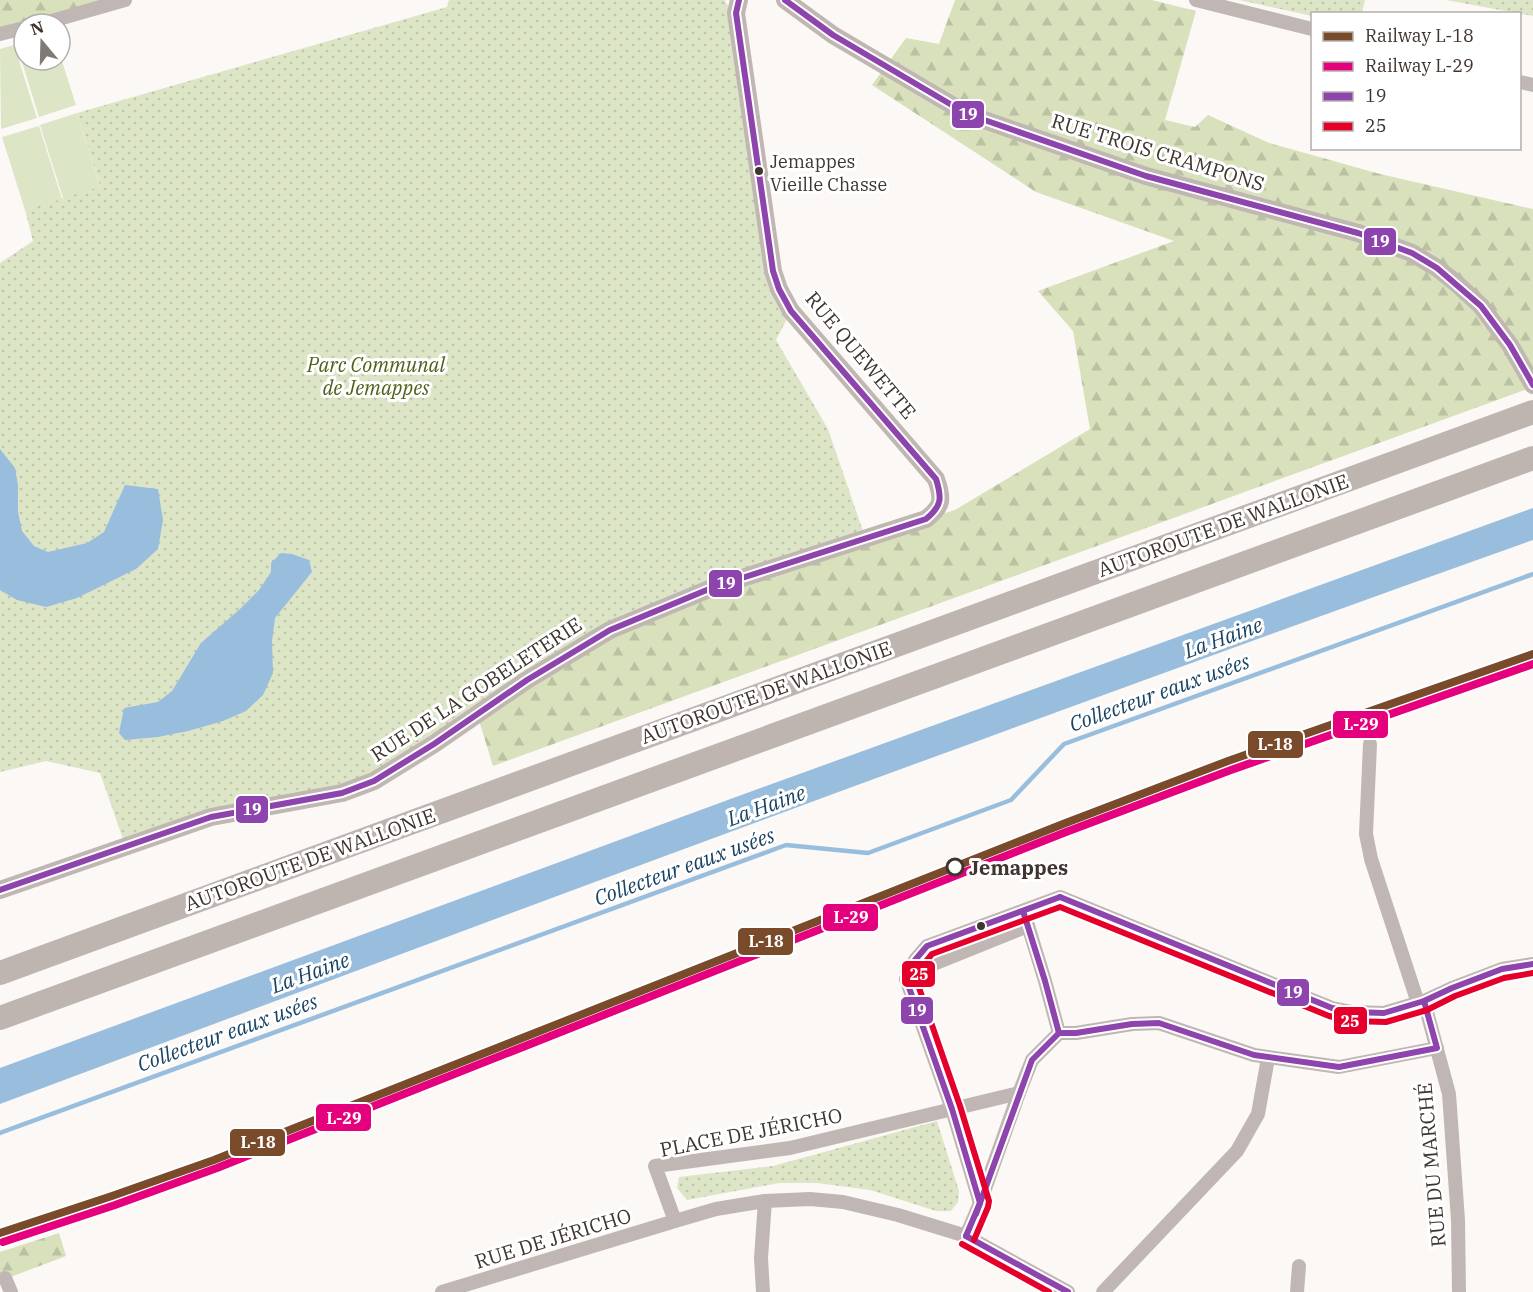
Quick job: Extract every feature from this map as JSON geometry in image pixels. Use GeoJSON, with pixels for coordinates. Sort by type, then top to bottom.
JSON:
{"type":"FeatureCollection","features":[{"type":"Feature","properties":{"kind":"highway","name":"AUTOROUTE DE WALLONIE"},"geometry":{"type":"LineString","coordinates":[[0,973],[1533,412]]}},
{"type":"Feature","properties":{"kind":"highway"},"geometry":{"type":"LineString","coordinates":[[0,1018],[1533,458]]}},
{"type":"Feature","properties":{"kind":"street"},"geometry":{"type":"LineString","coordinates":[[72,15],[125,0]]}},
{"type":"Feature","properties":{"kind":"street","name":"RUE QUEWETTE"},"geometry":{"type":"LineString","coordinates":[[739,0],[736,13],[773,271],[779,289],[792,311],[936,479]]}},
{"type":"Feature","properties":{"kind":"street","name":"RUE TROIS CRAMPONS"},"geometry":{"type":"LineString","coordinates":[[785,0],[834,35],[967,114],[1146,176],[1358,233],[1412,253],[1437,268],[1481,306],[1510,345],[1533,385]]}},
{"type":"Feature","properties":{"kind":"street"},"geometry":{"type":"LineString","coordinates":[[1196,0],[1311,29]]}},
{"type":"Feature","properties":{"kind":"street","name":"RUE DE LA GOBELETERIE"},"geometry":{"type":"LineString","coordinates":[[0,890],[211,817],[342,793],[374,781],[434,744],[527,680],[610,630],[714,587],[926,519],[936,511],[941,501],[936,479]]}},
{"type":"Feature","properties":{"kind":"street","name":"RUE DU MARCHÉ"},"geometry":{"type":"LineString","coordinates":[[1370,744],[1366,834],[1371,859],[1437,1048],[1449,1094],[1458,1220],[1459,1292]]}},
{"type":"Feature","properties":{"kind":"street"},"geometry":{"type":"LineString","coordinates":[[981,1203],[952,1109],[906,979],[915,960],[927,946],[1060,897],[1332,1008],[1352,1012],[1384,1013],[1421,1002],[1452,987],[1502,969],[1533,964]]}},
{"type":"Feature","properties":{"kind":"street"},"geometry":{"type":"LineString","coordinates":[[1023,911],[1059,1033]]}},
{"type":"Feature","properties":{"kind":"street"},"geometry":{"type":"LineString","coordinates":[[906,979],[926,967],[1028,926]]}},
{"type":"Feature","properties":{"kind":"street"},"geometry":{"type":"LineString","coordinates":[[966,1236],[981,1203],[1032,1060],[1059,1033],[1076,1034],[1132,1024],[1159,1023],[1254,1055],[1339,1067],[1437,1048]]}},
{"type":"Feature","properties":{"kind":"street"},"geometry":{"type":"LineString","coordinates":[[1102,1292],[1237,1151],[1258,1114],[1268,1058]]}},
{"type":"Feature","properties":{"kind":"street"},"geometry":{"type":"LineString","coordinates":[[952,1109],[1019,1093]]}},
{"type":"Feature","properties":{"kind":"street","name":"PLACE DE JÉRICHO"},"geometry":{"type":"LineString","coordinates":[[675,1221],[655,1166],[790,1148],[952,1109]]}},
{"type":"Feature","properties":{"kind":"street"},"geometry":{"type":"LineString","coordinates":[[675,1221],[716,1209],[765,1201],[810,1199],[843,1202],[898,1215],[966,1236],[1068,1292]]}},
{"type":"Feature","properties":{"kind":"street"},"geometry":{"type":"LineString","coordinates":[[763,1292],[761,1258],[765,1201]]}},
{"type":"Feature","properties":{"kind":"street","name":"RUE DE JÉRICHO"},"geometry":{"type":"LineString","coordinates":[[442,1292],[675,1221]]}},
{"type":"Feature","properties":{"kind":"street"},"geometry":{"type":"LineString","coordinates":[[1297,1292],[1299,1266]]}},
{"type":"Feature","properties":{"kind":"street"},"geometry":{"type":"LineString","coordinates":[[5,1278],[11,1292]]}},
{"type":"Feature","properties":{"kind":"green space"},"geometry":{"type":"Polygon","coordinates":[[[0,0],[125,0],[72,15],[72,12],[12,12],[12,29],[0,34],[0,0]]]}},
{"type":"Feature","properties":{"kind":"green space","name":"Parc Communal de Jemappes"},"geometry":{"type":"Polygon","coordinates":[[[449,0],[725,0],[736,13],[773,271],[791,311],[776,340],[828,429],[865,537],[611,625],[373,778],[125,845],[100,773],[46,761],[0,772],[0,263],[33,241],[25,210],[100,186],[77,113],[447,7],[449,0]]]}},
{"type":"Feature","properties":{"kind":"green space"},"geometry":{"type":"Polygon","coordinates":[[[955,0],[1152,0],[1196,11],[1165,120],[1195,127],[1208,115],[1269,143],[1380,174],[1533,209],[1533,387],[493,766],[477,714],[610,630],[955,510],[1090,429],[1073,331],[1038,291],[1174,241],[1036,192],[872,85],[906,38],[939,44],[955,0]]]}},
{"type":"Feature","properties":{"kind":"green space"},"geometry":{"type":"Polygon","coordinates":[[[1239,0],[1365,0],[1362,12],[1311,12],[1311,16],[1239,0]]]}},
{"type":"Feature","properties":{"kind":"green space"},"geometry":{"type":"Polygon","coordinates":[[[1446,0],[1533,0],[1533,16],[1446,0]]]}},
{"type":"Feature","properties":{"kind":"green space"},"geometry":{"type":"Polygon","coordinates":[[[12,46],[12,72],[23,72],[37,118],[1,129],[0,49],[12,46]]]}},
{"type":"Feature","properties":{"kind":"green space"},"geometry":{"type":"Polygon","coordinates":[[[25,72],[65,72],[76,105],[39,117],[25,72]]]}},
{"type":"Feature","properties":{"kind":"green space"},"geometry":{"type":"Polygon","coordinates":[[[77,113],[100,187],[63,198],[40,125],[77,113]]]}},
{"type":"Feature","properties":{"kind":"green space"},"geometry":{"type":"Polygon","coordinates":[[[39,126],[62,199],[25,210],[2,137],[39,126]]]}},
{"type":"Feature","properties":{"kind":"green space"},"geometry":{"type":"Polygon","coordinates":[[[937,1121],[959,1191],[958,1202],[951,1211],[936,1211],[870,1190],[817,1183],[779,1183],[687,1200],[677,1188],[679,1177],[773,1166],[937,1121]]]}},
{"type":"Feature","properties":{"kind":"green space"},"geometry":{"type":"Polygon","coordinates":[[[59,1233],[66,1256],[0,1281],[0,1252],[59,1233]]]}},
{"type":"Feature","properties":{"kind":"water"},"geometry":{"type":"Polygon","coordinates":[[[0,449],[15,468],[18,485],[18,512],[22,531],[34,546],[48,552],[87,543],[104,532],[125,485],[158,489],[163,520],[158,549],[136,569],[77,598],[46,607],[17,600],[0,590],[0,449]]]}},
{"type":"Feature","properties":{"kind":"water","name":"La Haine"},"geometry":{"type":"Polygon","coordinates":[[[1533,508],[1533,540],[765,819],[0,1104],[0,1068],[725,801],[1533,508]]]}},
{"type":"Feature","properties":{"kind":"water"},"geometry":{"type":"Polygon","coordinates":[[[281,553],[309,560],[312,572],[275,618],[272,641],[273,673],[263,695],[246,711],[223,721],[158,737],[125,740],[119,733],[124,708],[158,702],[172,691],[201,643],[259,590],[271,572],[271,563],[281,553]]]}},
{"type":"Feature","properties":{"kind":"waterway","name":"Collecteur eaux usées"},"geometry":{"type":"LineString","coordinates":[[0,1133],[786,845],[868,853],[1011,800],[1064,744],[1533,574]]}},
{"type":"Feature","properties":{"kind":"rail line","name":"L-18"},"geometry":{"type":"LineString","coordinates":[[0,1233],[214,1160],[1228,761],[1533,654]]}},
{"type":"Feature","properties":{"kind":"rail line","name":"L-29"},"geometry":{"type":"LineString","coordinates":[[3,1242],[217,1168],[1066,832],[1231,770],[1533,664]]}},
{"type":"Feature","properties":{"kind":"transit line","name":"19"},"geometry":{"type":"LineString","coordinates":[[0,890],[211,817],[342,793],[374,781],[434,744],[527,680],[610,630],[714,587],[926,519],[935,510],[940,497],[936,479],[791,311],[779,289],[773,271],[736,13],[739,0]]}},
{"type":"Feature","properties":{"kind":"transit line","name":"19"},"geometry":{"type":"LineString","coordinates":[[785,0],[833,35],[967,114],[1146,176],[1358,233],[1412,253],[1437,268],[1481,306],[1510,345],[1533,385]]}},
{"type":"Feature","properties":{"kind":"transit line","name":"19"},"geometry":{"type":"LineString","coordinates":[[1060,897],[1332,1008],[1352,1012],[1384,1013],[1424,1001],[1502,969],[1533,964]]}},
{"type":"Feature","properties":{"kind":"transit line","name":"19"},"geometry":{"type":"LineString","coordinates":[[976,1214],[980,1203],[952,1109],[906,979],[915,960],[927,946],[1060,897]]}},
{"type":"Feature","properties":{"kind":"transit line","name":"25"},"geometry":{"type":"LineString","coordinates":[[974,1240],[989,1201],[960,1106],[916,979],[932,954],[1060,907],[1329,1016],[1351,1021],[1386,1022],[1427,1010],[1455,996],[1504,978],[1533,973]]}},
{"type":"Feature","properties":{"kind":"transit line","name":"19"},"geometry":{"type":"LineString","coordinates":[[1023,911],[1059,1033]]}},
{"type":"Feature","properties":{"kind":"transit line","name":"19"},"geometry":{"type":"LineString","coordinates":[[966,1236],[1032,1060],[1059,1033],[1159,1023],[1254,1055],[1339,1067],[1437,1048],[1424,1001]]}},
{"type":"Feature","properties":{"kind":"transit line","name":"19"},"geometry":{"type":"LineString","coordinates":[[966,1236],[1068,1292]]}},
{"type":"Feature","properties":{"kind":"transit line","name":"25"},"geometry":{"type":"LineString","coordinates":[[962,1244],[1049,1292]]}},
{"type":"Feature","properties":{"kind":"place","name":"Jemappes Vieille Chasse"},"geometry":{"type":"Point","coordinates":[759,171]}},
{"type":"Feature","properties":{"kind":"place","name":"Jemappes"},"geometry":{"type":"Point","coordinates":[955,867]}}]}
